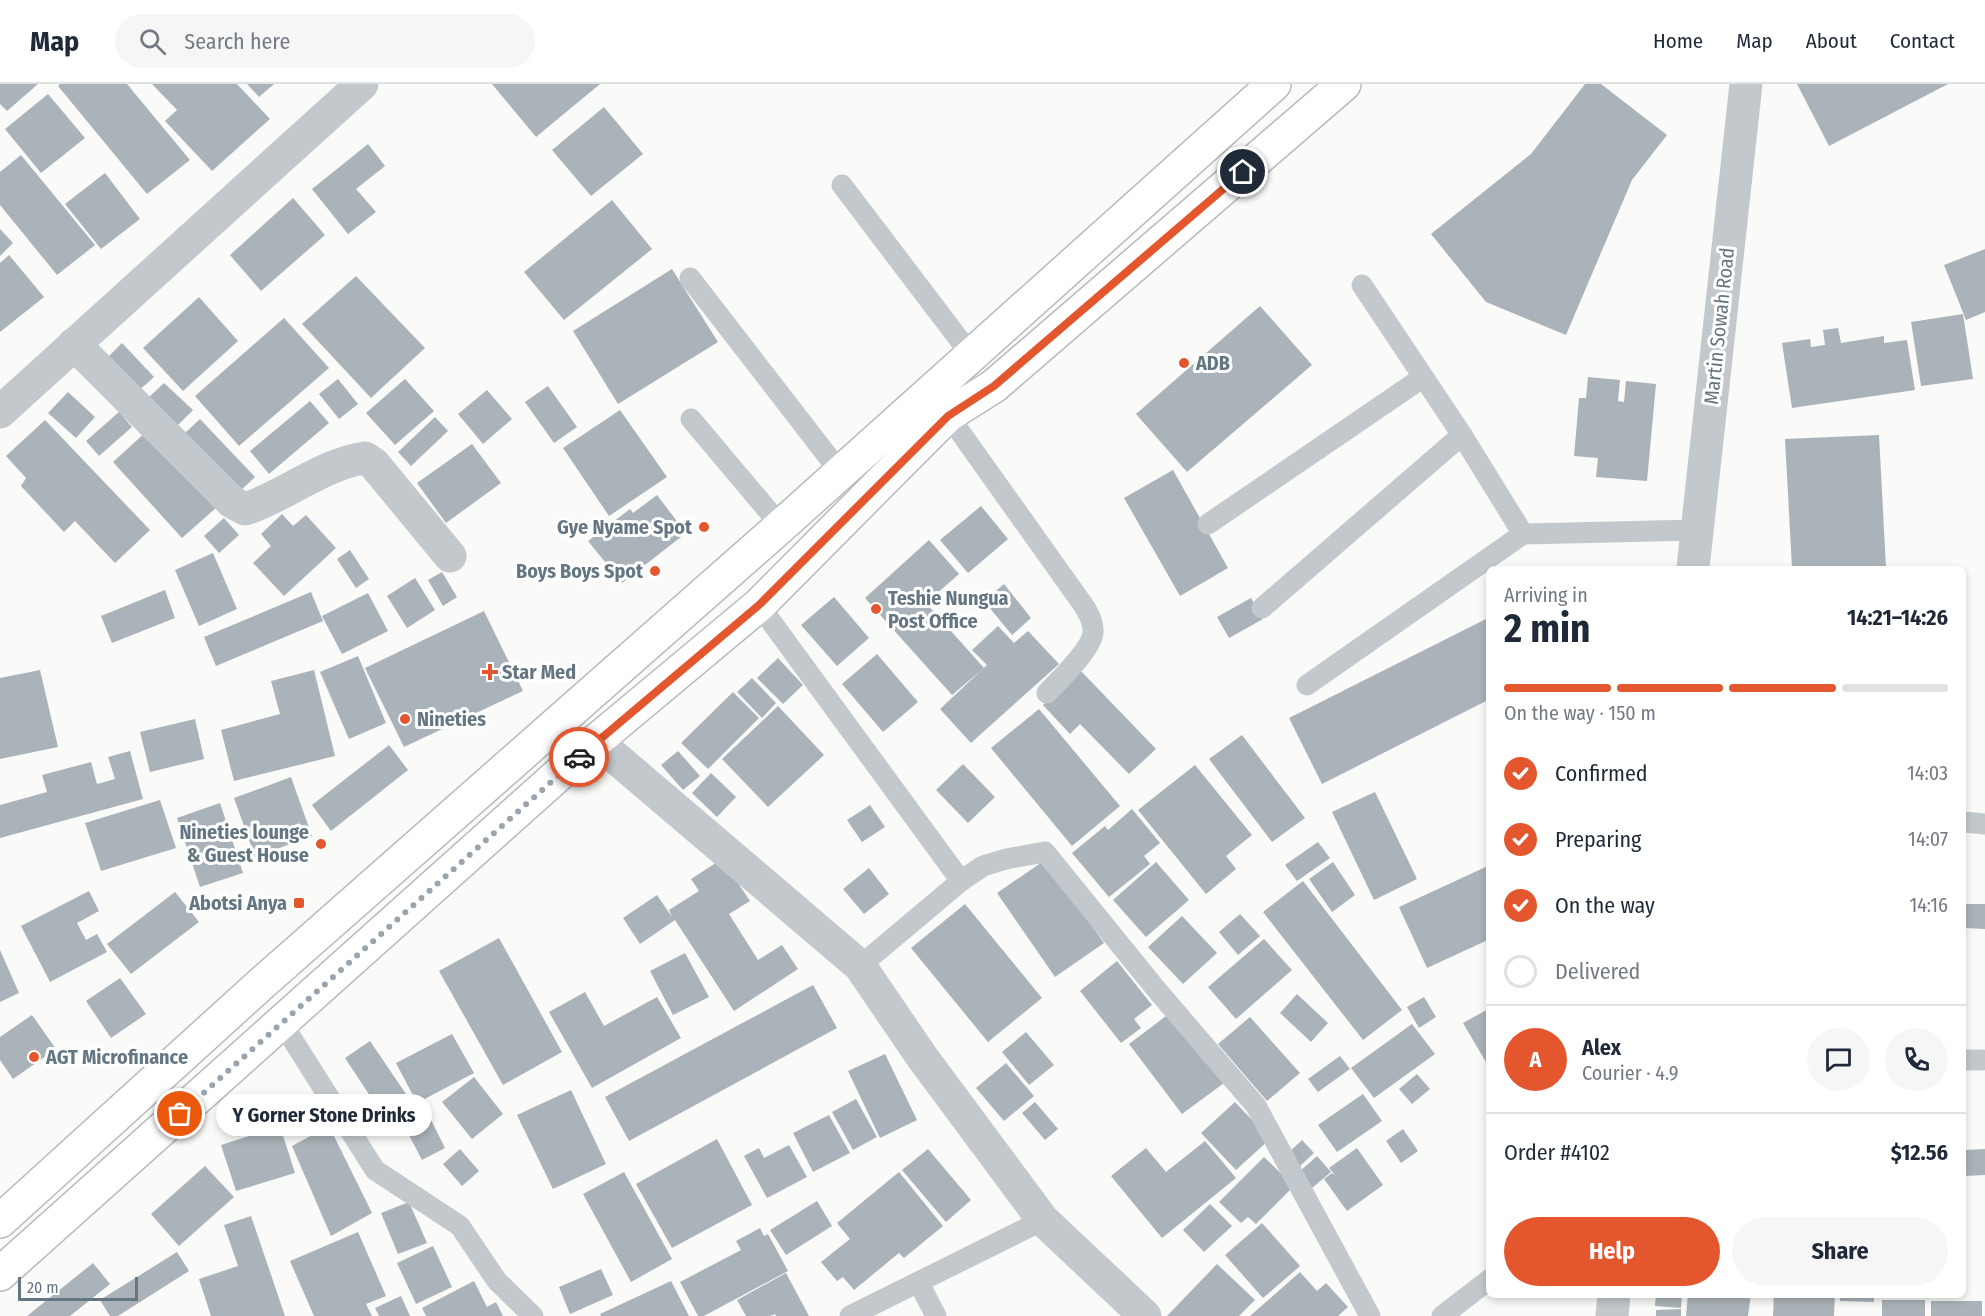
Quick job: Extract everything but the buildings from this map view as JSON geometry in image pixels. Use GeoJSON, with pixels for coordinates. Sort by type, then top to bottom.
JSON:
{"type":"FeatureCollection","features":[{"type":"Feature","properties":{"kind":"main road"},"geometry":{"type":"LineString","coordinates":[[0,1221],[261,984],[781,526],[1274,84]]}},
{"type":"Feature","properties":{"kind":"main road"},"geometry":{"type":"LineString","coordinates":[[0,1274],[596,741],[759,605],[948,416],[994,386],[1344,84]]}},
{"type":"Feature","properties":{"kind":"street"},"geometry":{"type":"LineString","coordinates":[[0,412],[362,84]]}},
{"type":"Feature","properties":{"kind":"street","name":"Martin Sowah Road"},"geometry":{"type":"LineString","coordinates":[[1693,566],[1746,84]]}},
{"type":"Feature","properties":{"kind":"street"},"geometry":{"type":"LineString","coordinates":[[74,344],[232,502],[245,508],[265,503],[348,460],[365,458],[374,464],[450,556]]}},
{"type":"Feature","properties":{"kind":"street"},"geometry":{"type":"LineString","coordinates":[[596,741],[860,966],[922,1057],[1043,1220],[1145,1316]]}},
{"type":"Feature","properties":{"kind":"street"},"geometry":{"type":"LineString","coordinates":[[1612,1316],[1614,1298]]}},
{"type":"Feature","properties":{"kind":"lane"},"geometry":{"type":"LineString","coordinates":[[842,184],[971,355]]}},
{"type":"Feature","properties":{"kind":"lane"},"geometry":{"type":"LineString","coordinates":[[690,278],[840,472]]}},
{"type":"Feature","properties":{"kind":"lane"},"geometry":{"type":"LineString","coordinates":[[1362,285],[1462,435],[1523,534]]}},
{"type":"Feature","properties":{"kind":"lane"},"geometry":{"type":"LineString","coordinates":[[1208,524],[1422,378]]}},
{"type":"Feature","properties":{"kind":"lane"},"geometry":{"type":"LineString","coordinates":[[948,416],[1078,596],[1090,617],[1094,630],[1091,642],[1047,693]]}},
{"type":"Feature","properties":{"kind":"lane"},"geometry":{"type":"LineString","coordinates":[[691,419],[781,526]]}},
{"type":"Feature","properties":{"kind":"lane"},"geometry":{"type":"LineString","coordinates":[[1262,608],[1462,435]]}},
{"type":"Feature","properties":{"kind":"lane"},"geometry":{"type":"LineString","coordinates":[[1307,685],[1523,534],[1697,530]]}},
{"type":"Feature","properties":{"kind":"lane"},"geometry":{"type":"LineString","coordinates":[[759,605],[961,881]]}},
{"type":"Feature","properties":{"kind":"lane"},"geometry":{"type":"LineString","coordinates":[[1966,822],[1985,824]]}},
{"type":"Feature","properties":{"kind":"lane"},"geometry":{"type":"LineString","coordinates":[[860,966],[982,866],[1045,852],[1156,989],[1256,1106],[1370,1316]]}},
{"type":"Feature","properties":{"kind":"lane"},"geometry":{"type":"LineString","coordinates":[[282,1023],[375,1170],[460,1226],[497,1281],[533,1316]]}},
{"type":"Feature","properties":{"kind":"lane"},"geometry":{"type":"LineString","coordinates":[[850,1316],[1043,1220]]}},
{"type":"Feature","properties":{"kind":"lane"},"geometry":{"type":"LineString","coordinates":[[1442,1316],[1486,1282]]}},
{"type":"Feature","properties":{"kind":"lane"},"geometry":{"type":"LineString","coordinates":[[919,1283],[936,1316]]}},
{"type":"Feature","properties":{"kind":"way so far"},"geometry":{"type":"LineString","coordinates":[[180,1114],[579,757]]}},
{"type":"Feature","properties":{"kind":"place","name":"ADB"},"geometry":{"type":"Point","coordinates":[1184,363]}},
{"type":"Feature","properties":{"kind":"place","name":"Gye Nyame Spot"},"geometry":{"type":"Point","coordinates":[704,527]}},
{"type":"Feature","properties":{"kind":"place","name":"Boys Boys Spot"},"geometry":{"type":"Point","coordinates":[655,571]}},
{"type":"Feature","properties":{"kind":"place","name":"Teshie Nungua Post Office"},"geometry":{"type":"Point","coordinates":[876,609]}},
{"type":"Feature","properties":{"kind":"place","name":"Star Med"},"geometry":{"type":"Point","coordinates":[490,672]}},
{"type":"Feature","properties":{"kind":"place","name":"Nineties"},"geometry":{"type":"Point","coordinates":[405,719]}},
{"type":"Feature","properties":{"kind":"place","name":"Nineties lounge & Guest House"},"geometry":{"type":"Point","coordinates":[321,844]}},
{"type":"Feature","properties":{"kind":"place","name":"Abotsi Anya"},"geometry":{"type":"Point","coordinates":[299,903]}},
{"type":"Feature","properties":{"kind":"place","name":"AGT Microfinance"},"geometry":{"type":"Point","coordinates":[34,1057]}},
{"type":"Feature","properties":{"kind":"place","name":"Y Gorner Stone Drinks"},"geometry":{"type":"Point","coordinates":[180,1114]}},
{"type":"Feature","properties":{"kind":"route"},"geometry":{"type":"LineString","coordinates":[[579,757],[759,605],[948,416],[994,386],[1243,172]]}}]}
